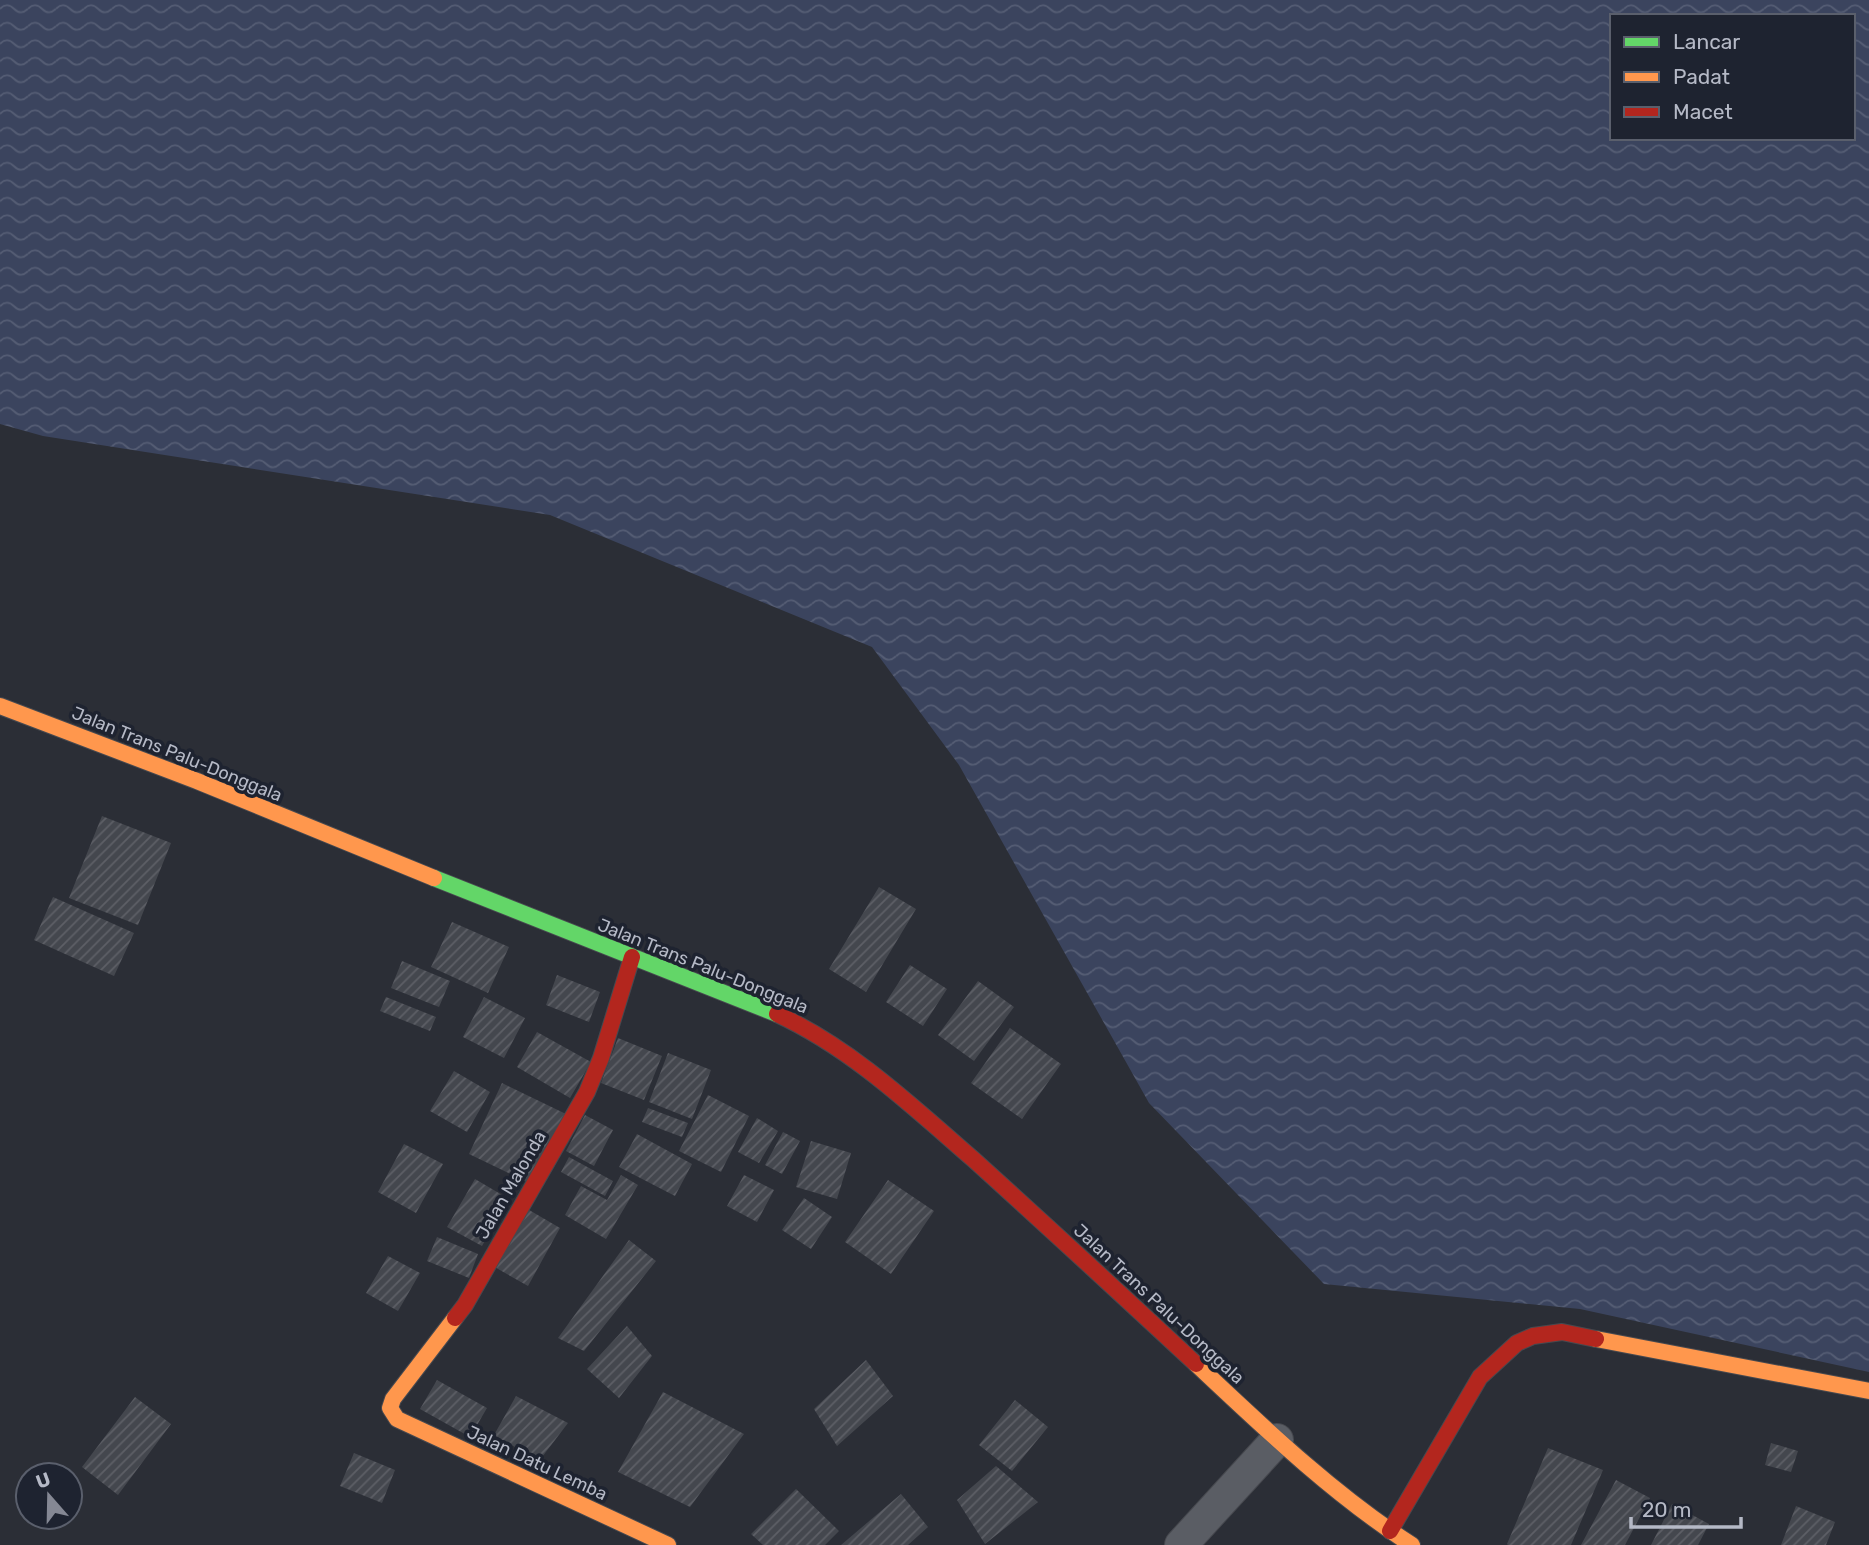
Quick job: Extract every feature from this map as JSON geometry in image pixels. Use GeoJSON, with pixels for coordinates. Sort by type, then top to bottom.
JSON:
{"type":"FeatureCollection","features":[{"type":"Feature","properties":{"kind":"main road","name":"Jalan Trans Palu-Donggala"},"geometry":{"type":"LineString","coordinates":[[0,706],[197,781],[780,1015],[825,1040],[892,1088],[1070,1246],[1277,1440],[1390,1531],[1412,1545]]}},
{"type":"Feature","properties":{"kind":"main road","name":"Jalan Malonda"},"geometry":{"type":"LineString","coordinates":[[391,1412],[393,1399],[465,1305],[587,1092],[601,1058],[632,957]]}},
{"type":"Feature","properties":{"kind":"main road"},"geometry":{"type":"LineString","coordinates":[[1390,1531],[1480,1377],[1505,1352],[1533,1336],[1562,1332],[1869,1391]]}},
{"type":"Feature","properties":{"kind":"main road","name":"Jalan Datu Lemba"},"geometry":{"type":"LineString","coordinates":[[391,1412],[397,1419],[668,1545]]}},
{"type":"Feature","properties":{"kind":"street"},"geometry":{"type":"LineString","coordinates":[[1181,1545],[1277,1440]]}},
{"type":"Feature","properties":{"kind":"water"},"geometry":{"type":"Polygon","coordinates":[[[0,0],[1869,0],[1869,1372],[1580,1309],[1324,1284],[1149,1103],[959,765],[872,647],[550,515],[43,436],[0,424],[0,0]]]}},
{"type":"Feature","properties":{"kind":"building"},"geometry":{"type":"Polygon","coordinates":[[[102,816],[171,843],[138,925],[69,898],[102,816]]]}},
{"type":"Feature","properties":{"kind":"building"},"geometry":{"type":"Polygon","coordinates":[[[879,887],[916,909],[866,992],[829,969],[879,887]]]}},
{"type":"Feature","properties":{"kind":"building"},"geometry":{"type":"Polygon","coordinates":[[[53,897],[134,933],[114,976],[34,940],[53,897]]]}},
{"type":"Feature","properties":{"kind":"building"},"geometry":{"type":"Polygon","coordinates":[[[452,922],[509,947],[488,993],[431,967],[452,922]]]}},
{"type":"Feature","properties":{"kind":"building"},"geometry":{"type":"Polygon","coordinates":[[[402,961],[450,981],[439,1007],[391,988],[402,961]]]}},
{"type":"Feature","properties":{"kind":"building"},"geometry":{"type":"Polygon","coordinates":[[[910,965],[947,989],[923,1026],[886,1002],[910,965]]]}},
{"type":"Feature","properties":{"kind":"building"},"geometry":{"type":"Polygon","coordinates":[[[557,975],[600,992],[589,1022],[546,1005],[557,975]]]}},
{"type":"Feature","properties":{"kind":"building"},"geometry":{"type":"Polygon","coordinates":[[[978,981],[1014,1007],[974,1061],[938,1035],[978,981]]]}},
{"type":"Feature","properties":{"kind":"building"},"geometry":{"type":"Polygon","coordinates":[[[386,997],[436,1017],[430,1031],[380,1011],[386,997]]]}},
{"type":"Feature","properties":{"kind":"building"},"geometry":{"type":"Polygon","coordinates":[[[484,997],[525,1018],[504,1058],[463,1037],[484,997]]]}},
{"type":"Feature","properties":{"kind":"building"},"geometry":{"type":"Polygon","coordinates":[[[1010,1028],[1061,1064],[1022,1119],[971,1083],[1010,1028]]]}},
{"type":"Feature","properties":{"kind":"building"},"geometry":{"type":"Polygon","coordinates":[[[537,1032],[591,1062],[570,1098],[517,1067],[537,1032]]]}},
{"type":"Feature","properties":{"kind":"building"},"geometry":{"type":"Polygon","coordinates":[[[618,1038],[662,1056],[644,1100],[601,1083],[618,1038]]]}},
{"type":"Feature","properties":{"kind":"building"},"geometry":{"type":"Polygon","coordinates":[[[668,1053],[711,1070],[692,1119],[649,1102],[668,1053]]]}},
{"type":"Feature","properties":{"kind":"building"},"geometry":{"type":"Polygon","coordinates":[[[454,1071],[490,1092],[467,1132],[430,1111],[454,1071]]]}},
{"type":"Feature","properties":{"kind":"building"},"geometry":{"type":"Polygon","coordinates":[[[502,1083],[566,1114],[527,1182],[469,1154],[502,1083]]]}},
{"type":"Feature","properties":{"kind":"building"},"geometry":{"type":"Polygon","coordinates":[[[708,1095],[749,1116],[721,1172],[679,1151],[708,1095]]]}},
{"type":"Feature","properties":{"kind":"building"},"geometry":{"type":"Polygon","coordinates":[[[648,1108],[688,1123],[682,1137],[642,1122],[648,1108]]]}},
{"type":"Feature","properties":{"kind":"building"},"geometry":{"type":"Polygon","coordinates":[[[585,1115],[613,1130],[594,1166],[566,1151],[585,1115]]]}},
{"type":"Feature","properties":{"kind":"building"},"geometry":{"type":"Polygon","coordinates":[[[757,1118],[778,1131],[759,1163],[738,1152],[757,1118]]]}},
{"type":"Feature","properties":{"kind":"building"},"geometry":{"type":"Polygon","coordinates":[[[783,1132],[800,1141],[782,1174],[765,1165],[783,1132]]]}},
{"type":"Feature","properties":{"kind":"building"},"geometry":{"type":"Polygon","coordinates":[[[637,1134],[692,1164],[675,1196],[619,1167],[637,1134]]]}},
{"type":"Feature","properties":{"kind":"building"},"geometry":{"type":"Polygon","coordinates":[[[811,1141],[851,1153],[837,1199],[796,1187],[811,1141]]]}},
{"type":"Feature","properties":{"kind":"building"},"geometry":{"type":"Polygon","coordinates":[[[404,1144],[443,1164],[416,1213],[378,1192],[404,1144]]]}},
{"type":"Feature","properties":{"kind":"building"},"geometry":{"type":"Polygon","coordinates":[[[569,1157],[613,1181],[605,1196],[561,1172],[569,1157]]]}},
{"type":"Feature","properties":{"kind":"building"},"geometry":{"type":"Polygon","coordinates":[[[621,1175],[638,1185],[606,1239],[565,1215],[581,1186],[607,1200],[621,1175]]]}},
{"type":"Feature","properties":{"kind":"building"},"geometry":{"type":"Polygon","coordinates":[[[744,1175],[774,1190],[757,1222],[727,1206],[744,1175]]]}},
{"type":"Feature","properties":{"kind":"building"},"geometry":{"type":"Polygon","coordinates":[[[475,1179],[509,1199],[482,1246],[447,1227],[475,1179]]]}},
{"type":"Feature","properties":{"kind":"building"},"geometry":{"type":"Polygon","coordinates":[[[888,1180],[934,1211],[891,1274],[845,1242],[888,1180]]]}},
{"type":"Feature","properties":{"kind":"building"},"geometry":{"type":"Polygon","coordinates":[[[804,1198],[832,1217],[811,1249],[782,1230],[804,1198]]]}},
{"type":"Feature","properties":{"kind":"building"},"geometry":{"type":"Polygon","coordinates":[[[524,1207],[560,1228],[528,1286],[491,1265],[524,1207]]]}},
{"type":"Feature","properties":{"kind":"building"},"geometry":{"type":"Polygon","coordinates":[[[437,1237],[478,1254],[469,1278],[427,1261],[437,1237]]]}},
{"type":"Feature","properties":{"kind":"building"},"geometry":{"type":"Polygon","coordinates":[[[629,1240],[656,1261],[584,1351],[558,1338],[629,1240]]]}},
{"type":"Feature","properties":{"kind":"building"},"geometry":{"type":"Polygon","coordinates":[[[388,1256],[420,1273],[398,1311],[366,1293],[388,1256]]]}},
{"type":"Feature","properties":{"kind":"building"},"geometry":{"type":"Polygon","coordinates":[[[627,1326],[652,1356],[619,1398],[587,1369],[627,1326]]]}},
{"type":"Feature","properties":{"kind":"building"},"geometry":{"type":"Polygon","coordinates":[[[866,1360],[893,1396],[837,1446],[814,1409],[866,1360]]]}},
{"type":"Feature","properties":{"kind":"building"},"geometry":{"type":"Polygon","coordinates":[[[437,1380],[487,1408],[470,1437],[420,1409],[437,1380]]]}},
{"type":"Feature","properties":{"kind":"building"},"geometry":{"type":"Polygon","coordinates":[[[663,1392],[744,1434],[690,1507],[618,1472],[663,1392]]]}},
{"type":"Feature","properties":{"kind":"building"},"geometry":{"type":"Polygon","coordinates":[[[516,1396],[568,1423],[539,1461],[494,1435],[516,1396]]]}},
{"type":"Feature","properties":{"kind":"building"},"geometry":{"type":"Polygon","coordinates":[[[135,1397],[171,1424],[118,1495],[84,1469],[84,1464],[135,1397]]]}},
{"type":"Feature","properties":{"kind":"building"},"geometry":{"type":"Polygon","coordinates":[[[1015,1400],[1048,1427],[1012,1471],[979,1445],[1015,1400]]]}},
{"type":"Feature","properties":{"kind":"building"},"geometry":{"type":"Polygon","coordinates":[[[1771,1443],[1798,1451],[1791,1472],[1765,1465],[1771,1443]]]}},
{"type":"Feature","properties":{"kind":"building"},"geometry":{"type":"Polygon","coordinates":[[[1548,1448],[1603,1470],[1571,1545],[1508,1545],[1507,1544],[1548,1448]]]}},
{"type":"Feature","properties":{"kind":"building"},"geometry":{"type":"Polygon","coordinates":[[[354,1453],[395,1470],[382,1503],[340,1486],[354,1453]]]}},
{"type":"Feature","properties":{"kind":"building"},"geometry":{"type":"Polygon","coordinates":[[[996,1466],[1038,1502],[985,1544],[957,1500],[996,1466]]]}},
{"type":"Feature","properties":{"kind":"building"},"geometry":{"type":"Polygon","coordinates":[[[1616,1480],[1650,1498],[1625,1545],[1581,1545],[1616,1480]]]}},
{"type":"Feature","properties":{"kind":"building"},"geometry":{"type":"Polygon","coordinates":[[[796,1489],[839,1531],[825,1545],[763,1545],[751,1534],[796,1489]]]}},
{"type":"Feature","properties":{"kind":"building"},"geometry":{"type":"Polygon","coordinates":[[[901,1494],[928,1527],[908,1545],[841,1545],[901,1494]]]}},
{"type":"Feature","properties":{"kind":"building"},"geometry":{"type":"Polygon","coordinates":[[[1672,1504],[1709,1524],[1698,1545],[1651,1545],[1672,1504]]]}},
{"type":"Feature","properties":{"kind":"building"},"geometry":{"type":"Polygon","coordinates":[[[1796,1506],[1835,1522],[1826,1545],[1781,1545],[1796,1506]]]}},
{"type":"Feature","properties":{"kind":"traffic: fast"},"geometry":{"type":"LineString","coordinates":[[434,878],[777,1014]]}},
{"type":"Feature","properties":{"kind":"traffic: slow"},"geometry":{"type":"LineString","coordinates":[[0,706],[197,781],[434,878]]}},
{"type":"Feature","properties":{"kind":"traffic: slow"},"geometry":{"type":"LineString","coordinates":[[455,1318],[393,1399],[390,1408],[397,1419],[668,1545]]}},
{"type":"Feature","properties":{"kind":"traffic: slow"},"geometry":{"type":"LineString","coordinates":[[1596,1339],[1869,1391]]}},
{"type":"Feature","properties":{"kind":"traffic: slow"},"geometry":{"type":"LineString","coordinates":[[1196,1364],[1327,1483],[1412,1545]]}},
{"type":"Feature","properties":{"kind":"traffic: jam"},"geometry":{"type":"LineString","coordinates":[[455,1318],[587,1092],[601,1058],[632,957]]}},
{"type":"Feature","properties":{"kind":"traffic: jam"},"geometry":{"type":"LineString","coordinates":[[777,1014],[830,1044],[904,1099],[1196,1364]]}},
{"type":"Feature","properties":{"kind":"traffic: jam"},"geometry":{"type":"LineString","coordinates":[[1390,1531],[1480,1377],[1517,1343],[1533,1336],[1562,1332],[1596,1339]]}}]}
